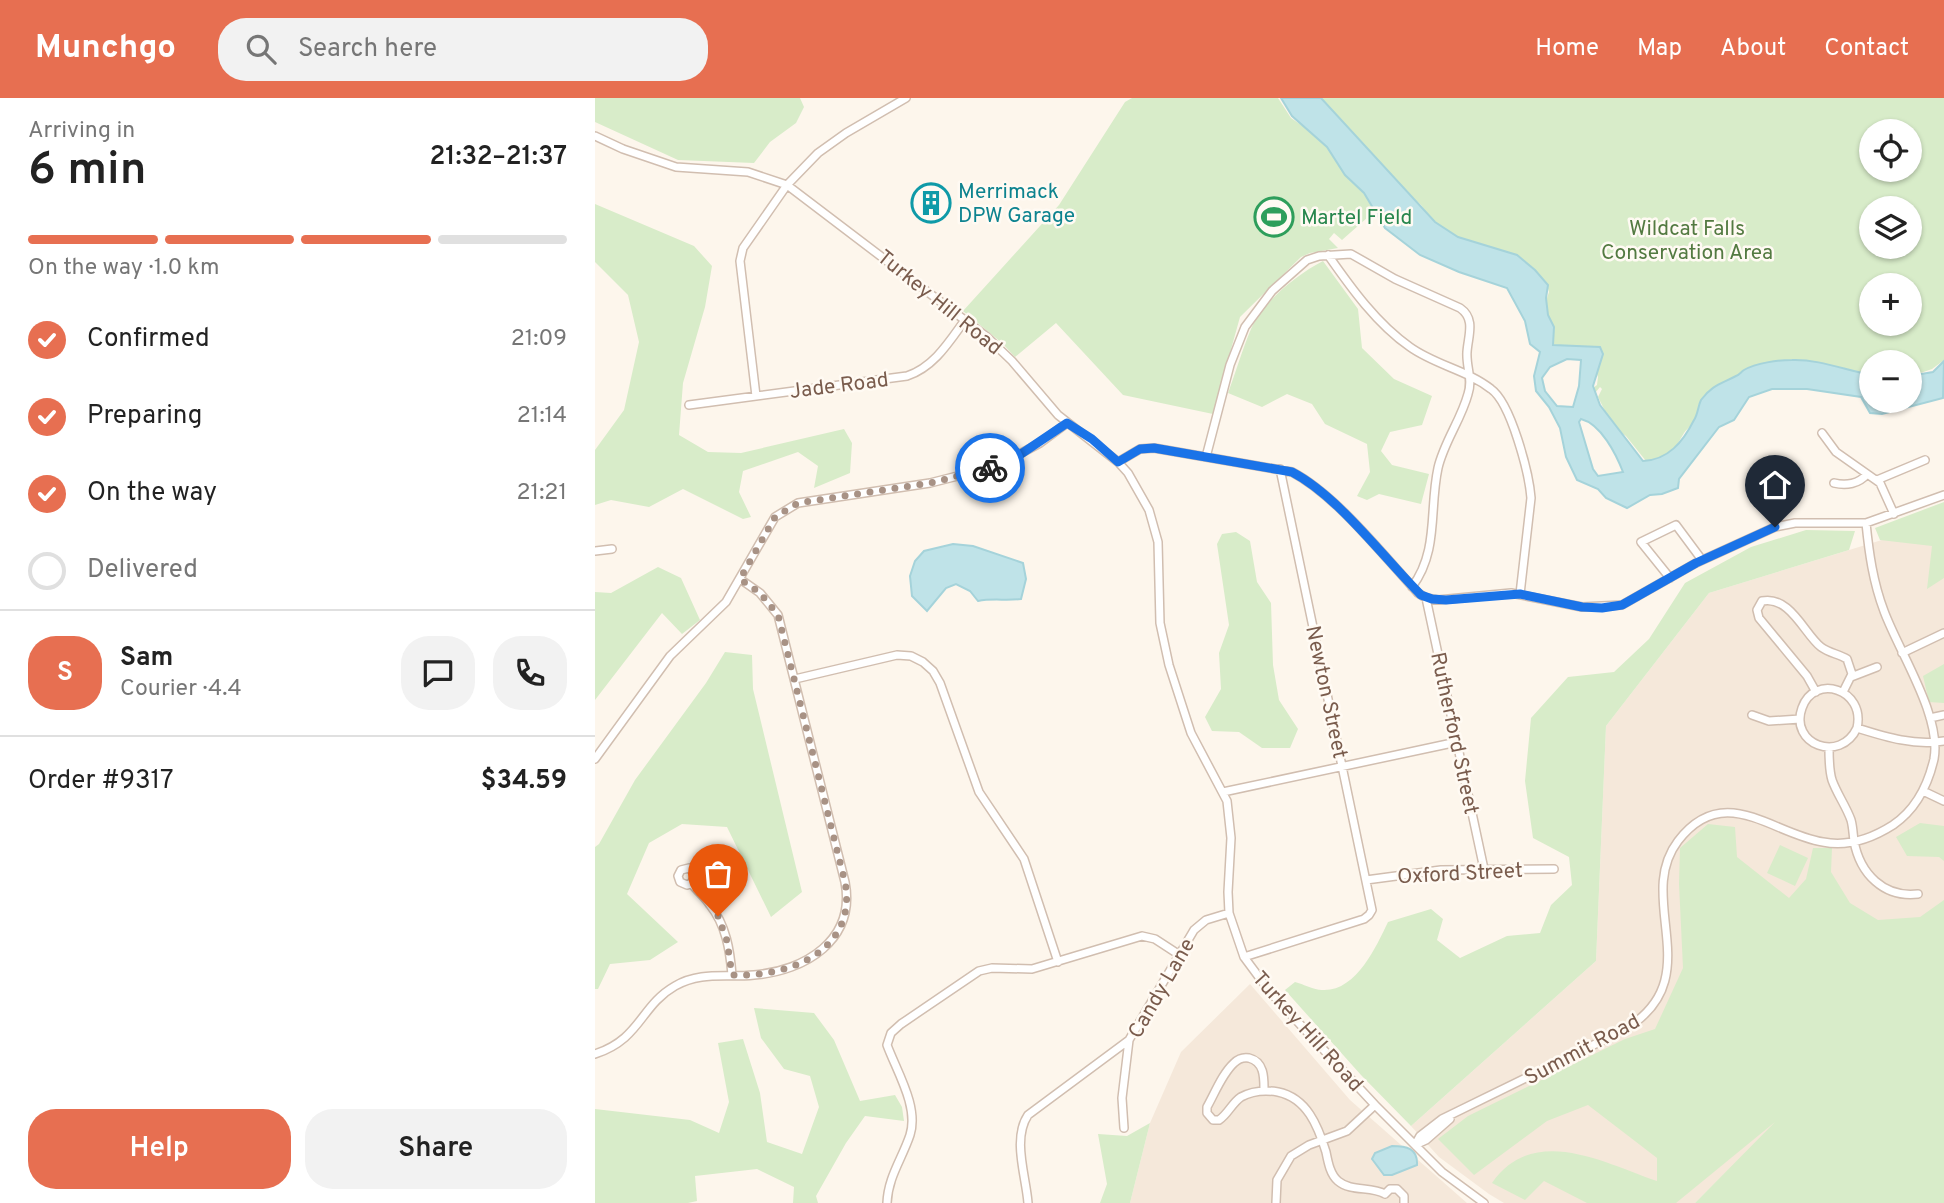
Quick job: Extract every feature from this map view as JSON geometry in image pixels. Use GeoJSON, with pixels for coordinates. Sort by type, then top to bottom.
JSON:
{"type":"FeatureCollection","features":[{"type":"Feature","properties":{"kind":"street"},"geometry":{"type":"LineString","coordinates":[[756,396],[740,261],[743,248],[787,185],[818,153],[846,133],[906,98]]}},
{"type":"Feature","properties":{"kind":"street","name":"Turkey Hill Road"},"geometry":{"type":"LineString","coordinates":[[595,136],[623,149],[676,167],[748,172],[787,185],[1002,351],[1049,406],[1067,423],[1092,439],[1128,472],[1149,510],[1158,542],[1160,623],[1169,665],[1191,733],[1223,792],[1230,817],[1230,913],[1244,957],[1279,1001],[1375,1105],[1442,1172],[1483,1203]]}},
{"type":"Feature","properties":{"kind":"street"},"geometry":{"type":"LineString","coordinates":[[1206,457],[1230,365],[1245,327],[1263,300],[1307,260],[1342,254],[1357,257],[1395,279],[1467,312],[1470,319],[1467,353],[1471,377],[1469,393],[1440,461],[1434,491],[1431,543],[1423,570],[1412,586]]}},
{"type":"Feature","properties":{"kind":"street"},"geometry":{"type":"LineString","coordinates":[[1328,255],[1355,293],[1401,341],[1423,355],[1471,377],[1500,397],[1529,475],[1531,498],[1520,594]]}},
{"type":"Feature","properties":{"kind":"street","name":"Jade Road"},"geometry":{"type":"LineString","coordinates":[[689,405],[900,377],[920,372],[940,354],[965,320]]}},
{"type":"Feature","properties":{"kind":"street"},"geometry":{"type":"LineString","coordinates":[[595,759],[670,656],[716,613],[740,579],[775,517],[786,509],[798,503],[930,483],[997,466],[1039,443],[1067,423]]}},
{"type":"Feature","properties":{"kind":"street"},"geometry":{"type":"LineString","coordinates":[[1822,433],[1836,452],[1880,482],[1894,514]]}},
{"type":"Feature","properties":{"kind":"street"},"geometry":{"type":"LineString","coordinates":[[1118,462],[1133,452],[1147,448],[1292,472],[1317,487],[1426,598],[1446,600],[1520,594],[1582,607],[1602,608],[1634,600],[1702,560],[1785,525],[1866,523],[1944,495]]}},
{"type":"Feature","properties":{"kind":"street"},"geometry":{"type":"LineString","coordinates":[[1877,480],[1925,460]]}},
{"type":"Feature","properties":{"kind":"street","name":"Newton Street"},"geometry":{"type":"LineString","coordinates":[[1244,957],[1369,915],[1371,906],[1280,468]]}},
{"type":"Feature","properties":{"kind":"street"},"geometry":{"type":"LineString","coordinates":[[1834,483],[1841,485],[1857,482],[1867,474]]}},
{"type":"Feature","properties":{"kind":"street","name":"Summit Road"},"geometry":{"type":"LineString","coordinates":[[1415,1145],[1427,1129],[1442,1119],[1453,1116],[1622,1031],[1645,1016],[1660,993],[1667,974],[1665,869],[1674,847],[1683,834],[1696,824],[1715,815],[1742,814],[1763,819],[1814,841],[1854,842],[1879,833],[1897,822],[1912,808],[1923,791],[1940,742],[1877,591],[1866,523]]}},
{"type":"Feature","properties":{"kind":"street"},"geometry":{"type":"LineString","coordinates":[[1669,579],[1641,542],[1676,525],[1702,560]]}},
{"type":"Feature","properties":{"kind":"street"},"geometry":{"type":"LineString","coordinates":[[595,551],[612,549]]}},
{"type":"Feature","properties":{"kind":"street"},"geometry":{"type":"LineString","coordinates":[[595,1054],[627,1038],[654,1003],[677,985],[701,976],[762,974],[813,958],[832,940],[844,916],[847,895],[845,882],[778,615],[760,593],[740,579]]}},
{"type":"Feature","properties":{"kind":"street","name":"Rutherford Street"},"geometry":{"type":"LineString","coordinates":[[1426,598],[1484,869]]}},
{"type":"Feature","properties":{"kind":"street"},"geometry":{"type":"LineString","coordinates":[[1816,692],[1798,664],[1759,618],[1757,610],[1762,601],[1779,603],[1802,622],[1821,647],[1847,659],[1851,677],[1843,692]]}},
{"type":"Feature","properties":{"kind":"street"},"geometry":{"type":"LineString","coordinates":[[1902,653],[1944,633]]}},
{"type":"Feature","properties":{"kind":"street"},"geometry":{"type":"LineString","coordinates":[[796,680],[897,655],[911,656],[933,671],[945,696],[979,792],[1024,859],[1058,962]]}},
{"type":"Feature","properties":{"kind":"street"},"geometry":{"type":"LineString","coordinates":[[1851,677],[1877,667]]}},
{"type":"Feature","properties":{"kind":"street"},"geometry":{"type":"LineString","coordinates":[[1827,689],[1843,692],[1857,707],[1857,728],[1846,742],[1829,748],[1810,740],[1803,731],[1800,719],[1804,703],[1816,692],[1827,689]]}},
{"type":"Feature","properties":{"kind":"street"},"geometry":{"type":"LineString","coordinates":[[1752,715],[1769,721],[1800,719]]}},
{"type":"Feature","properties":{"kind":"street"},"geometry":{"type":"LineString","coordinates":[[1930,718],[1944,715]]}},
{"type":"Feature","properties":{"kind":"street"},"geometry":{"type":"LineString","coordinates":[[1857,728],[1902,740],[1940,742]]}},
{"type":"Feature","properties":{"kind":"street"},"geometry":{"type":"LineString","coordinates":[[1223,792],[1457,742]]}},
{"type":"Feature","properties":{"kind":"street"},"geometry":{"type":"LineString","coordinates":[[1829,748],[1831,775],[1851,822],[1854,842],[1864,867],[1878,885],[1891,892],[1918,894]]}},
{"type":"Feature","properties":{"kind":"street"},"geometry":{"type":"LineString","coordinates":[[1923,791],[1944,801]]}},
{"type":"Feature","properties":{"kind":"street","name":"Oxford Street"},"geometry":{"type":"LineString","coordinates":[[1366,880],[1441,870],[1554,869]]}},
{"type":"Feature","properties":{"kind":"street"},"geometry":{"type":"LineString","coordinates":[[691,883],[711,905],[721,922],[729,947],[732,975]]}},
{"type":"Feature","properties":{"kind":"street","name":"Candy Lane"},"geometry":{"type":"LineString","coordinates":[[1124,1128],[1122,1098],[1129,1040],[1194,930],[1206,920],[1230,913]]}},
{"type":"Feature","properties":{"kind":"street"},"geometry":{"type":"LineString","coordinates":[[887,1203],[887,1190],[893,1171],[910,1135],[913,1122],[911,1109],[887,1045],[891,1033],[979,971],[992,968],[1032,970],[1142,936],[1155,939],[1178,954]]}},
{"type":"Feature","properties":{"kind":"street"},"geometry":{"type":"LineString","coordinates":[[1028,1203],[1021,1147],[1028,1115],[1129,1040]]}},
{"type":"Feature","properties":{"kind":"street"},"geometry":{"type":"LineString","coordinates":[[1264,1091],[1264,1075],[1259,1064],[1251,1059],[1240,1059],[1230,1068],[1206,1113],[1213,1120],[1219,1120],[1239,1099],[1264,1091],[1284,1094],[1298,1101],[1309,1112],[1322,1140],[1330,1168],[1340,1182],[1384,1194]]}},
{"type":"Feature","properties":{"kind":"street"},"geometry":{"type":"LineString","coordinates":[[1276,1203],[1277,1180],[1286,1162],[1302,1148],[1347,1130],[1375,1105]]}},
{"type":"Feature","properties":{"kind":"street"},"geometry":{"type":"LineString","coordinates":[[1384,1194],[1390,1189],[1397,1189],[1404,1196],[1404,1203]]}},
{"type":"Feature","properties":{"kind":"street"},"geometry":{"type":"LineString","coordinates":[[1384,1194],[1384,1203]]}},
{"type":"Feature","properties":{"kind":"shaded area"},"geometry":{"type":"Polygon","coordinates":[[[1944,521],[1944,1073],[1805,1094],[1695,1203],[1504,1203],[1489,1194],[1439,1157],[1411,1126],[1596,961],[1606,726],[1709,593],[1944,521]]]}},
{"type":"Feature","properties":{"kind":"shaded area"},"geometry":{"type":"Polygon","coordinates":[[[1250,984],[1350,1100],[1467,1203],[1130,1203],[1150,1123],[1181,1052],[1250,984]]]}},
{"type":"Feature","properties":{"kind":"green space"},"geometry":{"type":"Polygon","coordinates":[[[595,98],[800,98],[804,107],[796,123],[770,142],[754,163],[678,160],[595,122],[595,98]]]}},
{"type":"Feature","properties":{"kind":"green space"},"geometry":{"type":"Polygon","coordinates":[[[1132,98],[1278,98],[1291,118],[1323,140],[1340,166],[1376,210],[1342,240],[1334,233],[1329,239],[1338,248],[1301,257],[1240,317],[1213,414],[1123,395],[1056,323],[1015,357],[963,311],[1059,205],[1125,102],[1132,98]]]}},
{"type":"Feature","properties":{"kind":"green space","name":"Wildcat Falls Conservation Area"},"geometry":{"type":"Polygon","coordinates":[[[1320,98],[1944,98],[1944,360],[1922,372],[1922,350],[1859,350],[1859,376],[1798,362],[1770,362],[1757,366],[1700,403],[1696,420],[1665,458],[1646,461],[1626,436],[1613,427],[1598,397],[1602,389],[1600,387],[1595,393],[1593,388],[1597,385],[1598,377],[1587,346],[1553,347],[1551,344],[1547,285],[1462,243],[1436,225],[1421,205],[1392,179],[1320,98]]]}},
{"type":"Feature","properties":{"kind":"green space"},"geometry":{"type":"Polygon","coordinates":[[[595,204],[694,246],[712,266],[705,307],[683,383],[679,435],[708,452],[741,453],[844,429],[852,443],[850,473],[814,488],[818,466],[798,452],[743,471],[739,492],[751,517],[743,519],[683,489],[649,507],[611,500],[595,505],[595,450],[624,410],[639,342],[628,295],[595,262],[595,204]]]}},
{"type":"Feature","properties":{"kind":"green space"},"geometry":{"type":"Polygon","coordinates":[[[1323,261],[1358,309],[1362,348],[1394,379],[1432,396],[1422,425],[1390,432],[1381,451],[1392,465],[1429,474],[1421,504],[1379,494],[1367,500],[1357,496],[1370,472],[1367,444],[1325,424],[1312,404],[1287,394],[1262,407],[1228,393],[1251,329],[1264,309],[1292,281],[1323,261]]]}},
{"type":"Feature","properties":{"kind":"green space"},"geometry":{"type":"Polygon","coordinates":[[[1944,502],[1944,578],[1927,589],[1932,546],[1880,540],[1875,528],[1944,502]]]}},
{"type":"Feature","properties":{"kind":"green space"},"geometry":{"type":"Polygon","coordinates":[[[1806,530],[1855,531],[1849,550],[1709,593],[1606,726],[1596,961],[1411,1126],[1285,990],[1295,982],[1322,990],[1345,984],[1355,976],[1371,955],[1388,922],[1431,909],[1443,919],[1437,940],[1460,958],[1507,936],[1540,933],[1551,905],[1572,885],[1569,857],[1533,838],[1525,781],[1531,718],[1568,677],[1614,672],[1649,639],[1685,583],[1751,547],[1806,530]]]}},
{"type":"Feature","properties":{"kind":"green space"},"geometry":{"type":"Polygon","coordinates":[[[1236,532],[1250,541],[1257,582],[1271,603],[1273,665],[1279,700],[1298,729],[1290,748],[1262,748],[1239,732],[1212,731],[1205,717],[1221,689],[1219,653],[1229,625],[1217,544],[1222,534],[1236,532]]]}},
{"type":"Feature","properties":{"kind":"green space"},"geometry":{"type":"Polygon","coordinates":[[[658,567],[681,578],[700,620],[682,634],[662,613],[595,700],[595,592],[611,593],[658,567]]]}},
{"type":"Feature","properties":{"kind":"green space"},"geometry":{"type":"Polygon","coordinates":[[[725,652],[752,655],[753,689],[802,892],[771,917],[727,827],[682,824],[649,843],[627,894],[678,942],[650,960],[610,964],[598,989],[595,989],[595,847],[635,780],[706,683],[725,652]]]}},
{"type":"Feature","properties":{"kind":"green space"},"geometry":{"type":"Polygon","coordinates":[[[1944,664],[1944,703],[1929,702],[1923,676],[1944,664]]]}},
{"type":"Feature","properties":{"kind":"green space"},"geometry":{"type":"Polygon","coordinates":[[[1920,823],[1944,826],[1944,861],[1939,857],[1907,856],[1896,837],[1920,823]]]}},
{"type":"Feature","properties":{"kind":"green space"},"geometry":{"type":"Polygon","coordinates":[[[1708,824],[1735,827],[1737,857],[1789,898],[1806,879],[1813,848],[1832,848],[1831,872],[1850,903],[1878,920],[1920,917],[1944,900],[1944,1203],[1695,1203],[1775,1122],[1676,1203],[1587,1203],[1544,1181],[1525,1200],[1492,1183],[1509,1165],[1528,1155],[1549,1151],[1593,1158],[1657,1181],[1657,1158],[1588,1105],[1547,1121],[1474,1175],[1438,1139],[1468,1116],[1625,1039],[1655,1029],[1683,968],[1680,848],[1708,824]]]}},
{"type":"Feature","properties":{"kind":"green space"},"geometry":{"type":"Polygon","coordinates":[[[1780,845],[1808,858],[1795,886],[1767,873],[1780,845]]]}},
{"type":"Feature","properties":{"kind":"green space"},"geometry":{"type":"Polygon","coordinates":[[[754,1008],[814,1013],[834,1040],[860,1101],[895,1095],[902,1107],[904,1121],[865,1116],[816,1196],[818,1203],[793,1203],[794,1187],[757,1169],[695,1176],[697,1201],[688,1203],[595,1203],[595,1109],[690,1120],[719,1133],[729,1102],[718,1043],[743,1039],[760,1093],[767,1142],[802,1154],[819,1107],[810,1076],[784,1069],[761,1038],[754,1008]]]}},
{"type":"Feature","properties":{"kind":"green space"},"geometry":{"type":"Polygon","coordinates":[[[1150,1123],[1130,1203],[1100,1203],[1107,1184],[1098,1134],[1127,1136],[1150,1123]]]}},
{"type":"Feature","properties":{"kind":"water"},"geometry":{"type":"Polygon","coordinates":[[[1281,98],[1321,98],[1435,222],[1458,237],[1517,255],[1535,270],[1548,285],[1546,298],[1548,315],[1554,327],[1553,345],[1600,347],[1603,354],[1593,386],[1600,405],[1643,461],[1660,457],[1680,442],[1695,418],[1701,400],[1709,391],[1744,370],[1767,362],[1812,361],[1859,372],[1859,397],[1807,389],[1772,389],[1749,397],[1734,420],[1719,427],[1679,479],[1678,488],[1650,495],[1627,508],[1606,498],[1598,489],[1577,480],[1566,457],[1560,428],[1549,407],[1536,391],[1534,376],[1540,352],[1530,344],[1525,321],[1507,288],[1420,255],[1385,228],[1364,193],[1345,175],[1327,147],[1292,116],[1281,98]],[[1567,359],[1550,367],[1542,378],[1545,391],[1557,406],[1573,407],[1579,386],[1581,360],[1567,359]],[[1581,419],[1579,422],[1593,469],[1598,476],[1623,472],[1601,433],[1581,419]]]}},
{"type":"Feature","properties":{"kind":"water"},"geometry":{"type":"Polygon","coordinates":[[[1944,361],[1943,398],[1922,404],[1922,374],[1933,372],[1944,361]]]}},
{"type":"Feature","properties":{"kind":"water"},"geometry":{"type":"Polygon","coordinates":[[[953,544],[973,546],[1023,563],[1026,579],[1021,599],[978,601],[970,591],[956,584],[946,588],[927,611],[912,596],[910,576],[915,561],[924,551],[953,544]]]}},
{"type":"Feature","properties":{"kind":"water"},"geometry":{"type":"Polygon","coordinates":[[[1392,1146],[1410,1149],[1417,1159],[1417,1165],[1392,1175],[1384,1175],[1372,1159],[1375,1153],[1392,1146]]]}},
{"type":"Feature","properties":{"kind":"way so far"},"geometry":{"type":"LineString","coordinates":[[718,916],[724,928],[732,975],[754,975],[779,970],[818,954],[840,929],[847,902],[845,882],[778,615],[760,593],[740,579],[775,517],[798,503],[930,483],[990,468]]}},
{"type":"Feature","properties":{"kind":"place","name":"Merrimack DPW Garage"},"geometry":{"type":"Point","coordinates":[931,203]}},
{"type":"Feature","properties":{"kind":"place","name":"Martel Field"},"geometry":{"type":"Point","coordinates":[1274,217]}},
{"type":"Feature","properties":{"kind":"route"},"geometry":{"type":"LineString","coordinates":[[990,468],[1021,454],[1067,423],[1092,439],[1118,462],[1140,449],[1154,448],[1280,468],[1317,487],[1421,595],[1438,600],[1511,593],[1582,607],[1622,605],[1686,568],[1775,527]]}}]}
